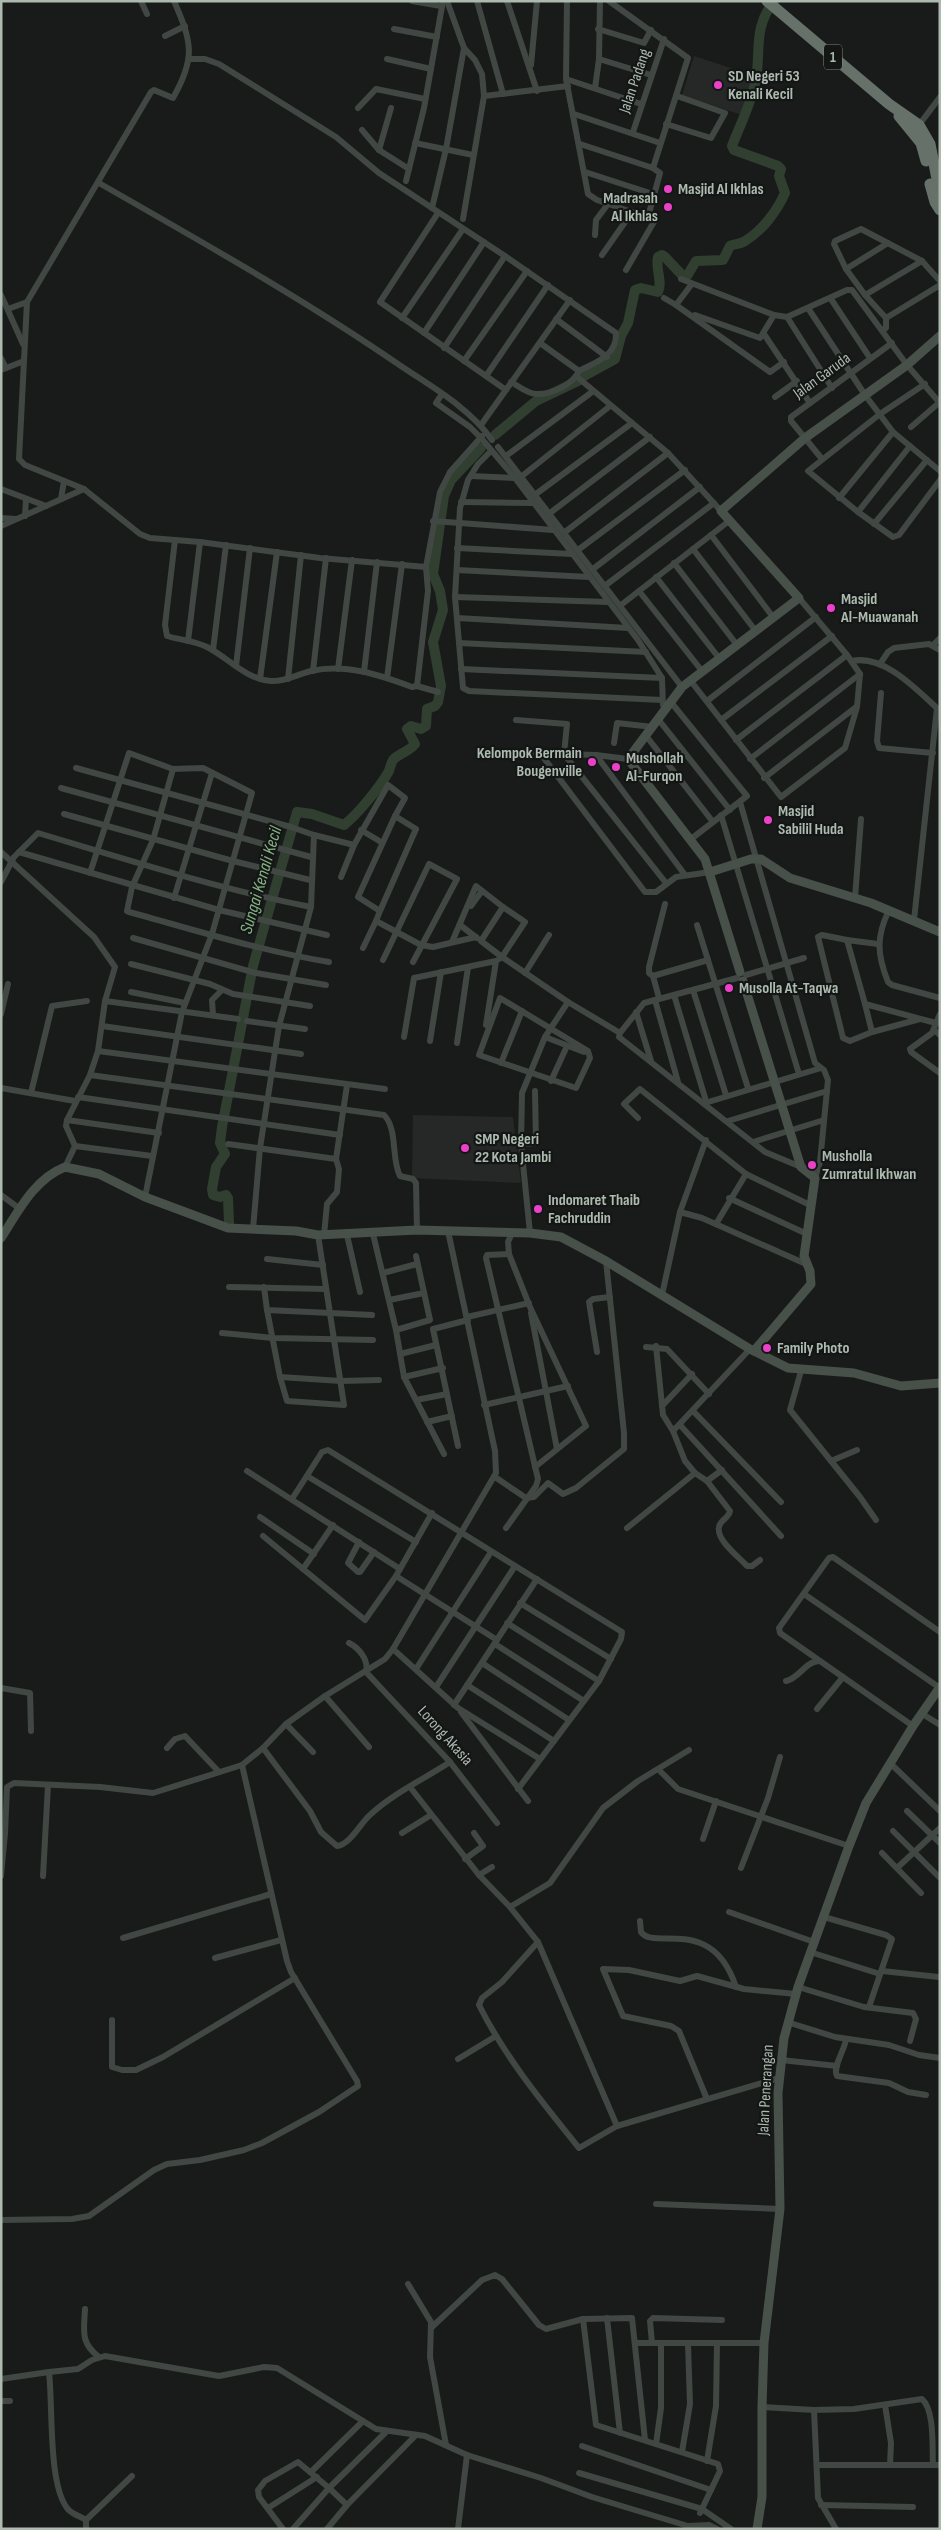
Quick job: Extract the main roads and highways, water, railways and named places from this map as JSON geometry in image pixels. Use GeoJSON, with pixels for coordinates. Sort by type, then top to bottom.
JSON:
{"type":"FeatureCollection","features":[{"type":"Feature","properties":{"kind":"highway","name":"1"},"geometry":{"type":"LineString","coordinates":[[771,5],[889,104],[919,125],[930,144],[940,194]]}},
{"type":"Feature","properties":{"kind":"highway","name":"1"},"geometry":{"type":"LineString","coordinates":[[889,104],[923,147],[932,194],[940,210]]}},
{"type":"Feature","properties":{"kind":"waterway","name":"Sungai Kenali Kecil"},"geometry":{"type":"LineString","coordinates":[[582,377],[615,359],[621,336],[628,323],[635,290],[641,288],[658,292],[660,284],[657,266],[658,257],[662,255],[682,275],[687,276],[696,261],[723,260],[730,246],[751,237],[763,226],[782,200],[785,193],[779,176],[781,169],[778,166],[734,150],[732,146],[754,88],[760,30],[767,11],[774,1]]}},
{"type":"Feature","properties":{"kind":"waterway","name":"Sungai Kenali Kecil"},"geometry":{"type":"LineString","coordinates":[[495,435],[536,401],[578,381]]}},
{"type":"Feature","properties":{"kind":"waterway","name":"Sungai Kenali Kecil"},"geometry":{"type":"LineString","coordinates":[[229,1223],[228,1198],[226,1195],[220,1197],[213,1195],[212,1189],[216,1167],[225,1154],[220,1143],[222,1127],[253,966],[297,812],[312,814],[344,825],[374,792],[389,771],[393,760],[415,744],[407,729],[411,726],[421,729],[426,726],[427,709],[435,706],[438,702],[441,686],[433,642],[443,610],[440,591],[433,574],[444,496],[451,480],[481,448]]}},
{"type":"Feature","properties":{"kind":"place","name":"SD Negeri 53 Kenali Kecil"},"geometry":{"type":"Point","coordinates":[718,85]}},
{"type":"Feature","properties":{"kind":"place","name":"Masjid Al Ikhlas"},"geometry":{"type":"Point","coordinates":[668,189]}},
{"type":"Feature","properties":{"kind":"place","name":"Madrasah Al Ikhlas"},"geometry":{"type":"Point","coordinates":[668,207]}},
{"type":"Feature","properties":{"kind":"place","name":"Masjid Al-Muawanah"},"geometry":{"type":"Point","coordinates":[831,608]}},
{"type":"Feature","properties":{"kind":"place","name":"Kelompok Bermain Bougenville"},"geometry":{"type":"Point","coordinates":[592,762]}},
{"type":"Feature","properties":{"kind":"place","name":"Mushollah Al-Furqon"},"geometry":{"type":"Point","coordinates":[616,767]}},
{"type":"Feature","properties":{"kind":"place","name":"Masjid Sabilil Huda"},"geometry":{"type":"Point","coordinates":[768,820]}},
{"type":"Feature","properties":{"kind":"place","name":"Musolla At-Taqwa"},"geometry":{"type":"Point","coordinates":[729,988]}},
{"type":"Feature","properties":{"kind":"place","name":"SMP Negeri 22 Kota Jambi"},"geometry":{"type":"Point","coordinates":[465,1148]}},
{"type":"Feature","properties":{"kind":"place","name":"Musholla Zumratul Ikhwan"},"geometry":{"type":"Point","coordinates":[812,1165]}},
{"type":"Feature","properties":{"kind":"place","name":"Indomaret Thaib Fachruddin"},"geometry":{"type":"Point","coordinates":[538,1209]}},
{"type":"Feature","properties":{"kind":"place","name":"Family Photo"},"geometry":{"type":"Point","coordinates":[767,1348]}}]}
